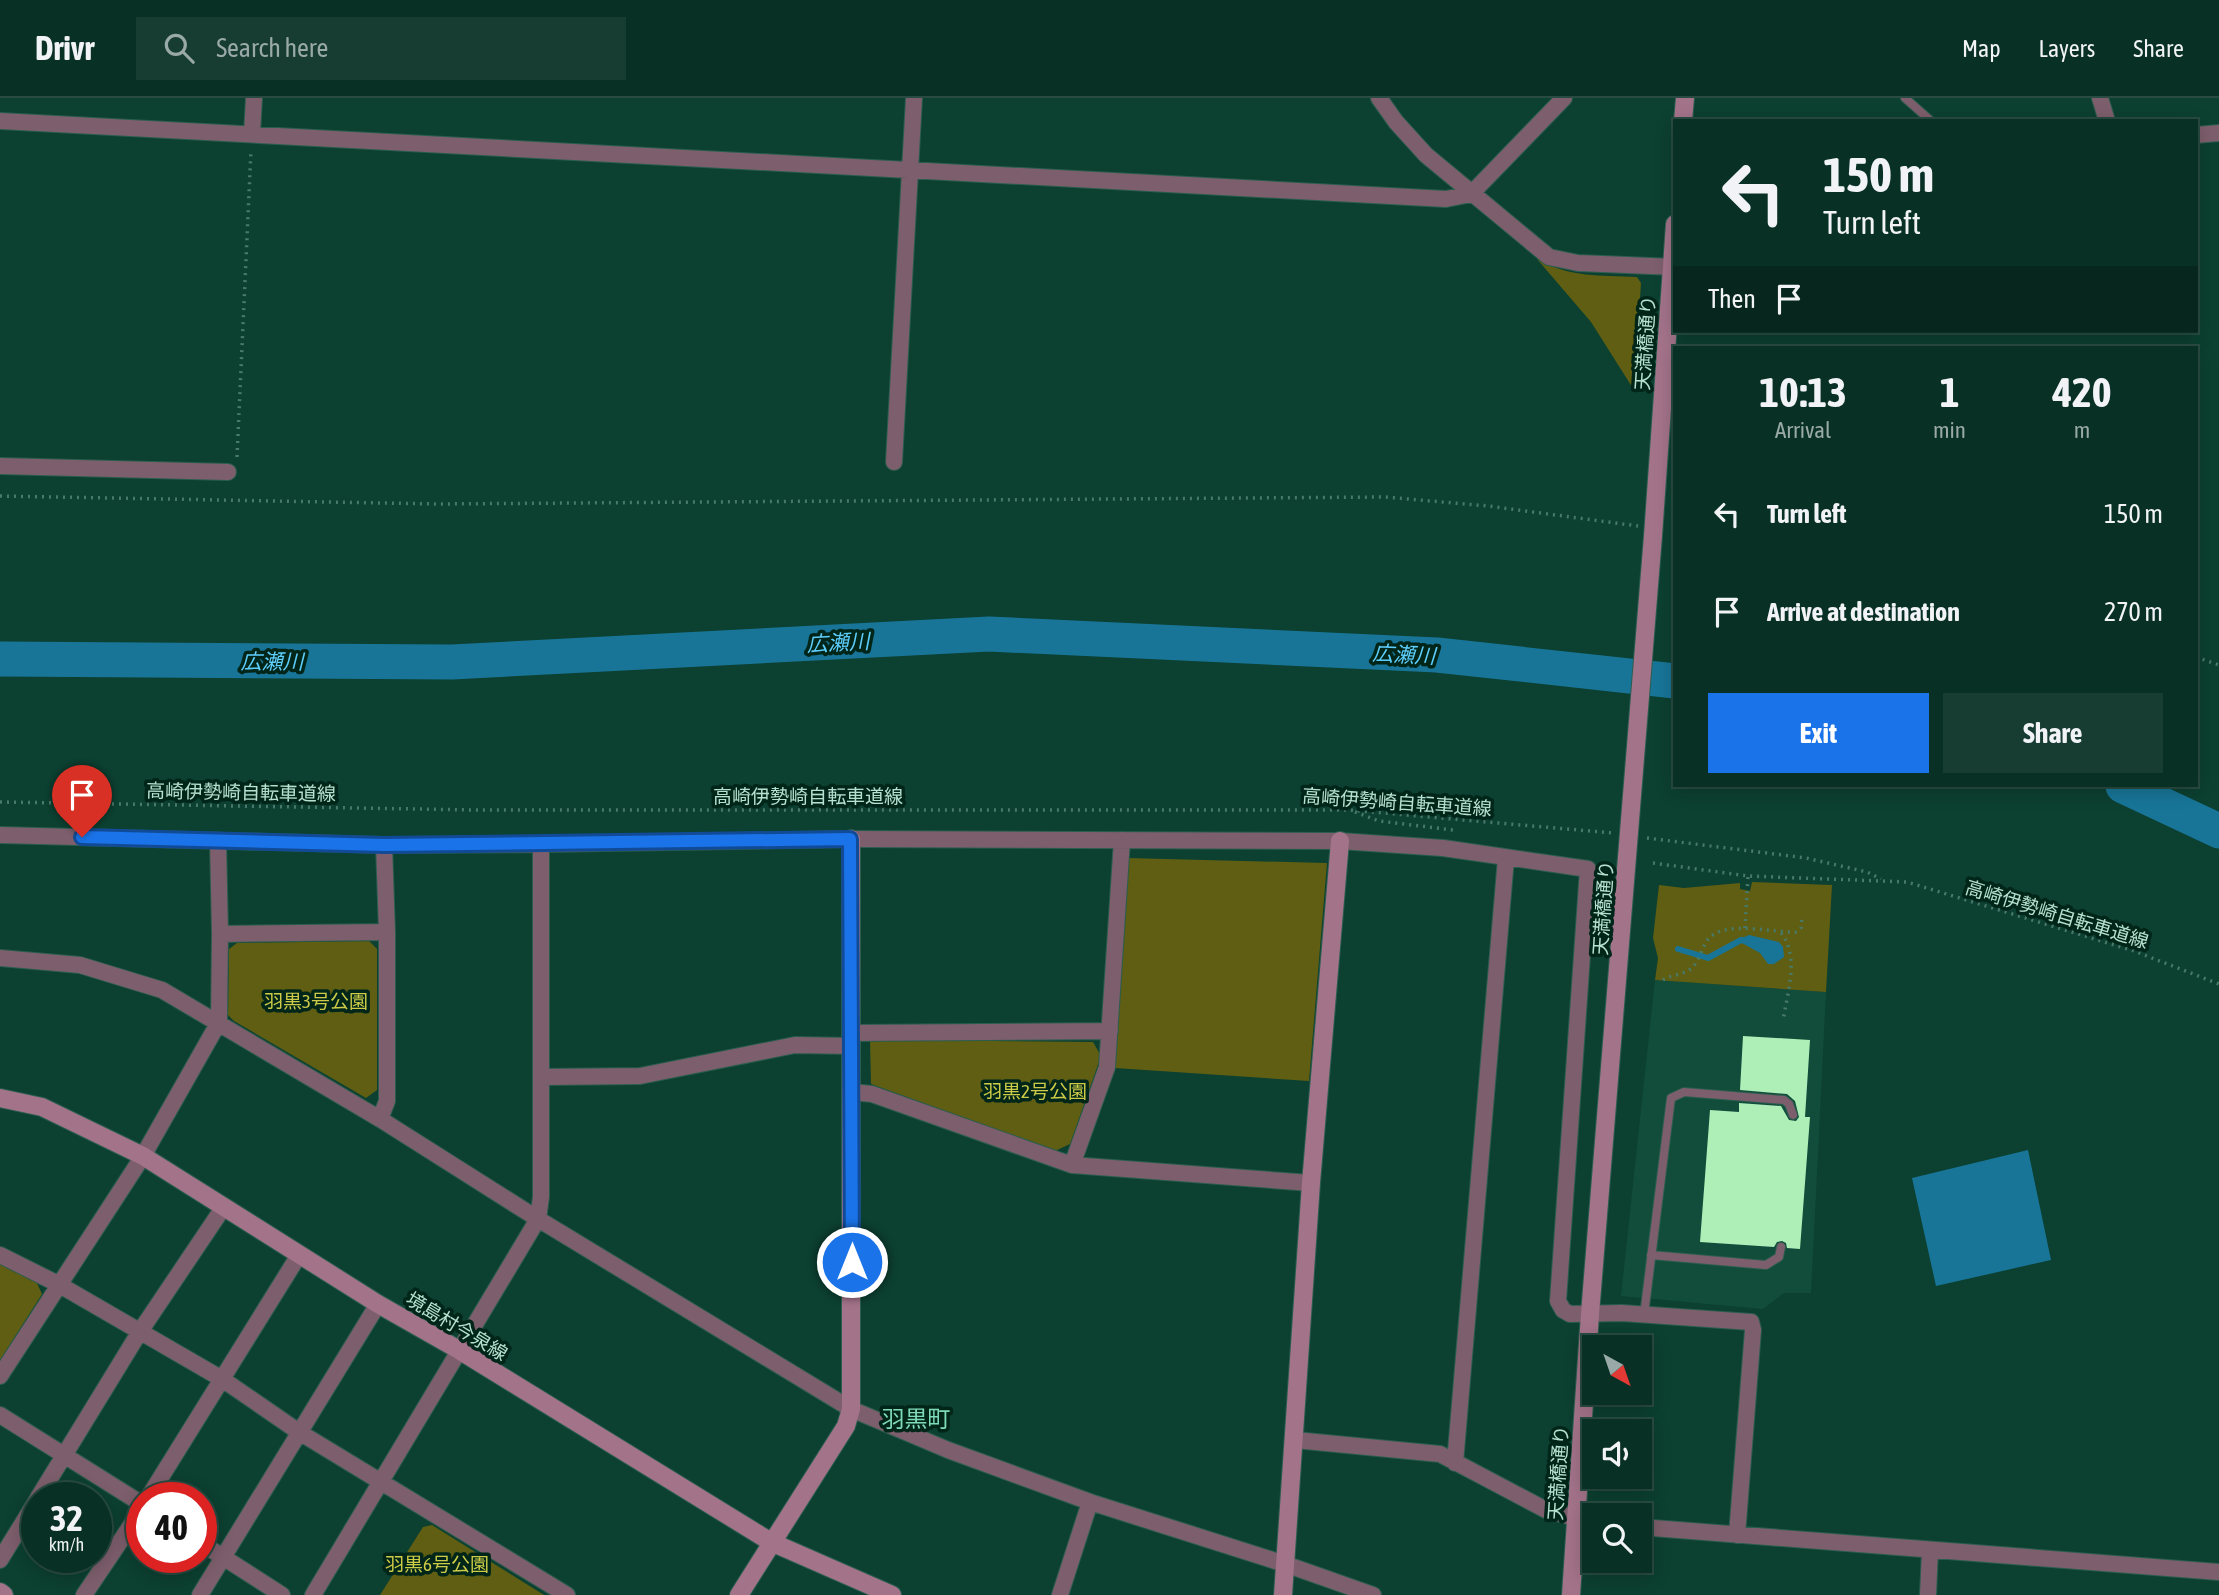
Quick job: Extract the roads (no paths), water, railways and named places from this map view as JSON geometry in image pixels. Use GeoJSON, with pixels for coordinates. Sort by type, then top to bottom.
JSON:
{"type":"FeatureCollection","features":[{"type":"Feature","properties":{"kind":"street"},"geometry":{"type":"LineString","coordinates":[[252,134],[254,98]]}},
{"type":"Feature","properties":{"kind":"street"},"geometry":{"type":"LineString","coordinates":[[894,463],[914,98]]}},
{"type":"Feature","properties":{"kind":"street"},"geometry":{"type":"LineString","coordinates":[[1379,98],[1396,122],[1426,155],[1549,257],[1578,263],[1673,267]]}},
{"type":"Feature","properties":{"kind":"street"},"geometry":{"type":"LineString","coordinates":[[0,121],[1446,199],[1471,194],[1564,98]]}},
{"type":"Feature","properties":{"kind":"street"},"geometry":{"type":"LineString","coordinates":[[1683,119],[1685,98]]}},
{"type":"Feature","properties":{"kind":"street"},"geometry":{"type":"LineString","coordinates":[[2100,98],[2106,119]]}},
{"type":"Feature","properties":{"kind":"street"},"geometry":{"type":"LineString","coordinates":[[2198,135],[2219,133]]}},
{"type":"Feature","properties":{"kind":"street","name":"天満橋通り"},"geometry":{"type":"LineString","coordinates":[[1571,1595],[1623,829],[1646,531],[1673,267]]}},
{"type":"Feature","properties":{"kind":"street"},"geometry":{"type":"LineString","coordinates":[[0,466],[228,472]]}},
{"type":"Feature","properties":{"kind":"street"},"geometry":{"type":"LineString","coordinates":[[0,835],[384,845],[850,839],[1340,841],[1443,848],[1588,869],[1558,1301],[1563,1310],[1570,1314],[1644,1315],[1751,1322],[1753,1330],[1737,1535]]}},
{"type":"Feature","properties":{"kind":"street"},"geometry":{"type":"LineString","coordinates":[[739,1595],[846,1426],[851,1409],[850,839]]}},
{"type":"Feature","properties":{"kind":"street"},"geometry":{"type":"LineString","coordinates":[[1072,1165],[1107,1067],[1122,840]]}},
{"type":"Feature","properties":{"kind":"street"},"geometry":{"type":"LineString","coordinates":[[0,1376],[143,1156],[219,1022],[218,841]]}},
{"type":"Feature","properties":{"kind":"street"},"geometry":{"type":"LineString","coordinates":[[1283,1595],[1296,1440],[1311,1183],[1340,841]]}},
{"type":"Feature","properties":{"kind":"street"},"geometry":{"type":"LineString","coordinates":[[313,1595],[538,1219],[541,1197],[541,844]]}},
{"type":"Feature","properties":{"kind":"street"},"geometry":{"type":"LineString","coordinates":[[380,1119],[387,1101],[384,845]]}},
{"type":"Feature","properties":{"kind":"street"},"geometry":{"type":"LineString","coordinates":[[1455,1463],[1506,858]]}},
{"type":"Feature","properties":{"kind":"street"},"geometry":{"type":"LineString","coordinates":[[220,934],[387,932]]}},
{"type":"Feature","properties":{"kind":"street"},"geometry":{"type":"LineString","coordinates":[[0,958],[80,965],[162,990],[380,1119],[538,1219],[851,1409],[948,1450],[1090,1502],[1373,1595]]}},
{"type":"Feature","properties":{"kind":"street"},"geometry":{"type":"LineString","coordinates":[[541,1077],[640,1076],[794,1045],[852,1040],[1110,1031]]}},
{"type":"Feature","properties":{"kind":"street"},"geometry":{"type":"LineString","coordinates":[[852,1092],[872,1094],[1072,1165],[1311,1183]]}},
{"type":"Feature","properties":{"kind":"street","name":"境島村今泉線"},"geometry":{"type":"LineString","coordinates":[[0,1098],[42,1107],[143,1156],[378,1304],[771,1542],[892,1595]]}},
{"type":"Feature","properties":{"kind":"street"},"geometry":{"type":"LineString","coordinates":[[47,1482],[139,1333],[223,1208]]}},
{"type":"Feature","properties":{"kind":"street"},"geometry":{"type":"LineString","coordinates":[[0,1255],[58,1284],[222,1379],[299,1432],[566,1595]]}},
{"type":"Feature","properties":{"kind":"street"},"geometry":{"type":"LineString","coordinates":[[158,1482],[299,1255]]}},
{"type":"Feature","properties":{"kind":"street"},"geometry":{"type":"LineString","coordinates":[[200,1595],[378,1304]]}},
{"type":"Feature","properties":{"kind":"street"},"geometry":{"type":"LineString","coordinates":[[0,1415],[126,1496]]}},
{"type":"Feature","properties":{"kind":"street"},"geometry":{"type":"LineString","coordinates":[[1296,1440],[1440,1454],[1546,1510],[1582,1520]]}},
{"type":"Feature","properties":{"kind":"street"},"geometry":{"type":"LineString","coordinates":[[1060,1595],[1090,1502]]}},
{"type":"Feature","properties":{"kind":"street"},"geometry":{"type":"LineString","coordinates":[[0,1560],[21,1525]]}},
{"type":"Feature","properties":{"kind":"street"},"geometry":{"type":"LineString","coordinates":[[1652,1528],[2219,1572]]}},
{"type":"Feature","properties":{"kind":"street"},"geometry":{"type":"LineString","coordinates":[[84,1595],[126,1531]]}},
{"type":"Feature","properties":{"kind":"street"},"geometry":{"type":"LineString","coordinates":[[1928,1595],[1930,1550]]}},
{"type":"Feature","properties":{"kind":"street"},"geometry":{"type":"LineString","coordinates":[[217,1553],[282,1595]]}},
{"type":"Feature","properties":{"kind":"street"},"geometry":{"type":"LineString","coordinates":[[0,1592],[5,1595]]}},
{"type":"Feature","properties":{"kind":"lane"},"geometry":{"type":"LineString","coordinates":[[1905,98],[1929,119]]}},
{"type":"Feature","properties":{"kind":"lane"},"geometry":{"type":"LineString","coordinates":[[1644,1315],[1671,1098],[1684,1092],[1784,1100],[1789,1104],[1793,1115]]}},
{"type":"Feature","properties":{"kind":"lane"},"geometry":{"type":"LineString","coordinates":[[1651,1255],[1766,1265],[1779,1257],[1782,1247]]}},
{"type":"Feature","properties":{"kind":"water"},"geometry":{"type":"Polygon","coordinates":[[[1749,935],[1779,942],[1783,947],[1784,957],[1774,964],[1768,964],[1760,953],[1742,943],[1742,938],[1749,935]]]}},
{"type":"Feature","properties":{"kind":"water"},"geometry":{"type":"Polygon","coordinates":[[[2028,1150],[2051,1260],[1936,1286],[1912,1178],[2028,1150]]]}},
{"type":"Feature","properties":{"kind":"waterway","name":"広瀬川"},"geometry":{"type":"LineString","coordinates":[[0,659],[452,662],[989,634],[1437,655],[1673,681]]}},
{"type":"Feature","properties":{"kind":"waterway","name":"広瀬川"},"geometry":{"type":"LineString","coordinates":[[2125,787],[2219,831]]}},
{"type":"Feature","properties":{"kind":"waterway"},"geometry":{"type":"LineString","coordinates":[[1678,949],[1708,958],[1741,940],[1747,941]]}},
{"type":"Feature","properties":{"kind":"district","name":"羽黒町"},"geometry":{"type":"Point","coordinates":[916,1419]}},
{"type":"Feature","properties":{"kind":"park label","name":"羽黒3号公園"},"geometry":{"type":"Point","coordinates":[316,1001]}},
{"type":"Feature","properties":{"kind":"park label","name":"羽黒2号公園"},"geometry":{"type":"Point","coordinates":[1035,1091]}},
{"type":"Feature","properties":{"kind":"park label","name":"羽黒6号公園"},"geometry":{"type":"Point","coordinates":[437,1564]}}]}
